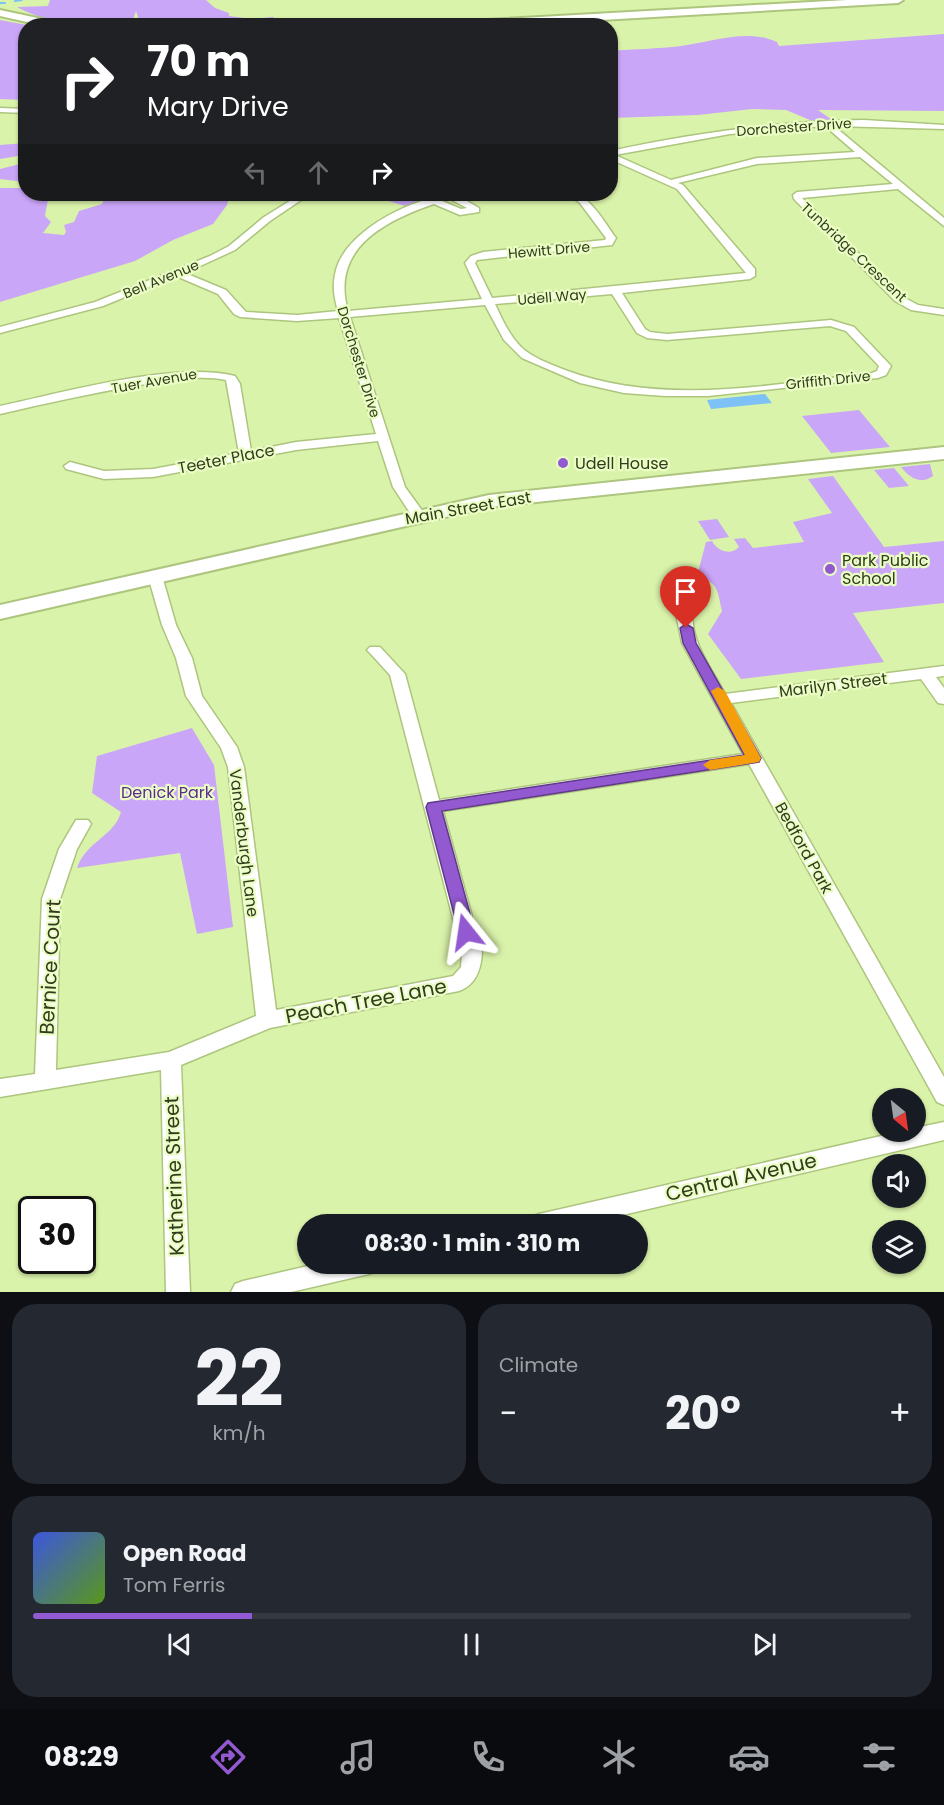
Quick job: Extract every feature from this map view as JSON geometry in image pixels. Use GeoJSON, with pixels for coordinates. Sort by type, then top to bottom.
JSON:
{"type":"FeatureCollection","features":[{"type":"Feature","properties":{"kind":"main road"},"geometry":{"type":"LineString","coordinates":[[675,0],[690,12]]}},
{"type":"Feature","properties":{"kind":"main road"},"geometry":{"type":"LineString","coordinates":[[579,18],[898,0]]}},
{"type":"Feature","properties":{"kind":"main road"},"geometry":{"type":"LineString","coordinates":[[0,13],[23,18]]}},
{"type":"Feature","properties":{"kind":"main road","name":"Main Street East"},"geometry":{"type":"LineString","coordinates":[[0,612],[489,501],[944,453]]}},
{"type":"Feature","properties":{"kind":"street"},"geometry":{"type":"LineString","coordinates":[[0,110],[18,111]]}},
{"type":"Feature","properties":{"kind":"street"},"geometry":{"type":"LineString","coordinates":[[827,124],[944,223]]}},
{"type":"Feature","properties":{"kind":"street","name":"Dorchester Drive"},"geometry":{"type":"LineString","coordinates":[[618,153],[704,133],[827,124],[944,127]]}},
{"type":"Feature","properties":{"kind":"street"},"geometry":{"type":"LineString","coordinates":[[672,183],[757,161],[861,154]]}},
{"type":"Feature","properties":{"kind":"street","name":"Udell Way"},"geometry":{"type":"LineString","coordinates":[[177,273],[222,292],[238,312],[244,315],[297,318],[490,303],[750,276],[751,271],[687,194],[672,183],[618,159]]}},
{"type":"Feature","properties":{"kind":"street","name":"Tunbridge Crescent"},"geometry":{"type":"LineString","coordinates":[[900,186],[797,195],[798,199],[899,299],[915,308],[944,312]]}},
{"type":"Feature","properties":{"kind":"street","name":"Bell Avenue"},"geometry":{"type":"LineString","coordinates":[[0,330],[99,304],[177,273],[232,248],[267,219],[295,201]]}},
{"type":"Feature","properties":{"kind":"street","name":"Dorchester Drive"},"geometry":{"type":"LineString","coordinates":[[419,516],[399,487],[344,316],[338,288],[342,267],[357,243],[390,218],[431,201]]}},
{"type":"Feature","properties":{"kind":"street"},"geometry":{"type":"LineString","coordinates":[[435,201],[460,212],[476,210],[463,201]]}},
{"type":"Feature","properties":{"kind":"street","name":"Hewitt Drive"},"geometry":{"type":"LineString","coordinates":[[490,303],[470,263],[474,258],[601,246],[611,242],[611,238],[583,201]]}},
{"type":"Feature","properties":{"kind":"street","name":"Griffith Drive"},"geometry":{"type":"LineString","coordinates":[[490,303],[509,339],[528,357],[575,380],[616,389],[691,393],[766,387],[874,376],[882,373],[885,366],[850,329],[831,323],[667,337],[647,335],[640,331],[615,291]]}},
{"type":"Feature","properties":{"kind":"street","name":"Tuer Avenue"},"geometry":{"type":"LineString","coordinates":[[0,410],[182,375],[218,373],[231,378],[234,384],[245,454]]}},
{"type":"Feature","properties":{"kind":"street","name":"Teeter Place"},"geometry":{"type":"LineString","coordinates":[[70,466],[104,476],[153,473],[200,466],[245,454],[382,437]]}},
{"type":"Feature","properties":{"kind":"street","name":"Vanderburgh Lane"},"geometry":{"type":"LineString","coordinates":[[155,576],[169,625],[184,658],[194,696],[229,747],[236,767],[267,1020]]}},
{"type":"Feature","properties":{"kind":"street","name":"Bedford Park"},"geometry":{"type":"LineString","coordinates":[[687,595],[683,614],[689,643],[723,699],[944,1096]]}},
{"type":"Feature","properties":{"kind":"street","name":"Peach Tree Lane"},"geometry":{"type":"LineString","coordinates":[[0,1088],[171,1060],[267,1020],[459,983],[471,969],[472,953],[397,674],[375,650]]}},
{"type":"Feature","properties":{"kind":"street","name":"Marilyn Street"},"geometry":{"type":"LineString","coordinates":[[723,699],[944,671]]}},
{"type":"Feature","properties":{"kind":"street"},"geometry":{"type":"LineString","coordinates":[[925,673],[944,699]]}},
{"type":"Feature","properties":{"kind":"street"},"geometry":{"type":"LineString","coordinates":[[434,807],[754,758]]}},
{"type":"Feature","properties":{"kind":"street","name":"Bernice Court"},"geometry":{"type":"LineString","coordinates":[[45,1080],[51,898],[68,849],[82,824]]}},
{"type":"Feature","properties":{"kind":"street","name":"Katherine Street"},"geometry":{"type":"LineString","coordinates":[[171,1060],[178,1292]]}},
{"type":"Feature","properties":{"kind":"street","name":"Central Avenue"},"geometry":{"type":"LineString","coordinates":[[583,1214],[944,1131]]}},
{"type":"Feature","properties":{"kind":"street"},"geometry":{"type":"LineString","coordinates":[[243,1292],[321,1274]]}},
{"type":"Feature","properties":{"kind":"green space"},"geometry":{"type":"Polygon","coordinates":[[[50,0],[206,0],[215,8],[229,13],[229,16],[244,18],[138,18],[136,11],[134,18],[44,18],[17,7],[48,6],[50,0]]]}},
{"type":"Feature","properties":{"kind":"green space"},"geometry":{"type":"Polygon","coordinates":[[[0,20],[18,23],[18,100],[0,99],[0,20]]]}},
{"type":"Feature","properties":{"kind":"green space"},"geometry":{"type":"Polygon","coordinates":[[[944,34],[944,111],[818,110],[835,122],[817,123],[786,110],[752,109],[698,115],[618,118],[618,51],[672,47],[741,36],[765,38],[777,42],[779,46],[944,34]]]}},
{"type":"Feature","properties":{"kind":"green space"},"geometry":{"type":"Polygon","coordinates":[[[18,144],[18,156],[0,159],[0,145],[18,144]]]}},
{"type":"Feature","properties":{"kind":"green space"},"geometry":{"type":"Polygon","coordinates":[[[18,164],[18,181],[0,179],[0,169],[18,164]]]}},
{"type":"Feature","properties":{"kind":"green space"},"geometry":{"type":"Polygon","coordinates":[[[0,188],[18,188],[18,201],[48,201],[45,216],[51,222],[43,233],[64,235],[66,232],[64,225],[74,222],[79,211],[102,204],[103,201],[228,201],[213,224],[173,240],[135,261],[0,302],[0,188]]]}},
{"type":"Feature","properties":{"kind":"green space"},"geometry":{"type":"Polygon","coordinates":[[[388,201],[421,201],[405,206],[388,201]]]}},
{"type":"Feature","properties":{"kind":"green space"},"geometry":{"type":"Polygon","coordinates":[[[859,410],[890,447],[831,453],[802,416],[859,410]]]}},
{"type":"Feature","properties":{"kind":"green space"},"geometry":{"type":"Polygon","coordinates":[[[930,464],[933,476],[924,480],[912,477],[901,467],[930,464]]]}},
{"type":"Feature","properties":{"kind":"green space"},"geometry":{"type":"Polygon","coordinates":[[[894,468],[909,486],[889,488],[874,470],[894,468]]]}},
{"type":"Feature","properties":{"kind":"green space","name":"Park Public School"},"geometry":{"type":"Polygon","coordinates":[[[833,476],[884,547],[944,541],[944,603],[853,613],[884,662],[741,679],[708,634],[722,611],[716,588],[709,581],[697,576],[706,542],[712,541],[717,547],[728,552],[739,547],[734,539],[745,538],[753,548],[804,542],[793,522],[832,513],[808,479],[833,476]]]}},
{"type":"Feature","properties":{"kind":"green space"},"geometry":{"type":"Polygon","coordinates":[[[717,519],[729,537],[710,540],[698,521],[717,519]]]}},
{"type":"Feature","properties":{"kind":"green space","name":"Denick Park"},"geometry":{"type":"Polygon","coordinates":[[[192,728],[214,765],[233,927],[197,934],[180,853],[77,868],[87,851],[113,827],[121,812],[92,793],[97,756],[192,728]]]}},
{"type":"Feature","properties":{"kind":"water"},"geometry":{"type":"Polygon","coordinates":[[[765,394],[772,403],[711,409],[707,400],[765,394]]]}},
{"type":"Feature","properties":{"kind":"waterway"},"geometry":{"type":"LineString","coordinates":[[15,1],[22,0]]}},
{"type":"Feature","properties":{"kind":"waterway"},"geometry":{"type":"LineString","coordinates":[[0,3],[5,3]]}},
{"type":"Feature","properties":{"kind":"slow traffic"},"geometry":{"type":"LineString","coordinates":[[710,765],[754,758],[718,691]]}},
{"type":"Feature","properties":{"kind":"place","name":"Udell House"},"geometry":{"type":"Point","coordinates":[563,463]}},
{"type":"Feature","properties":{"kind":"place","name":"Park Public School"},"geometry":{"type":"Point","coordinates":[830,569]}},
{"type":"Feature","properties":{"kind":"route"},"geometry":{"type":"LineString","coordinates":[[466,932],[434,807],[754,758],[723,699],[689,643],[686,628]]}}]}
